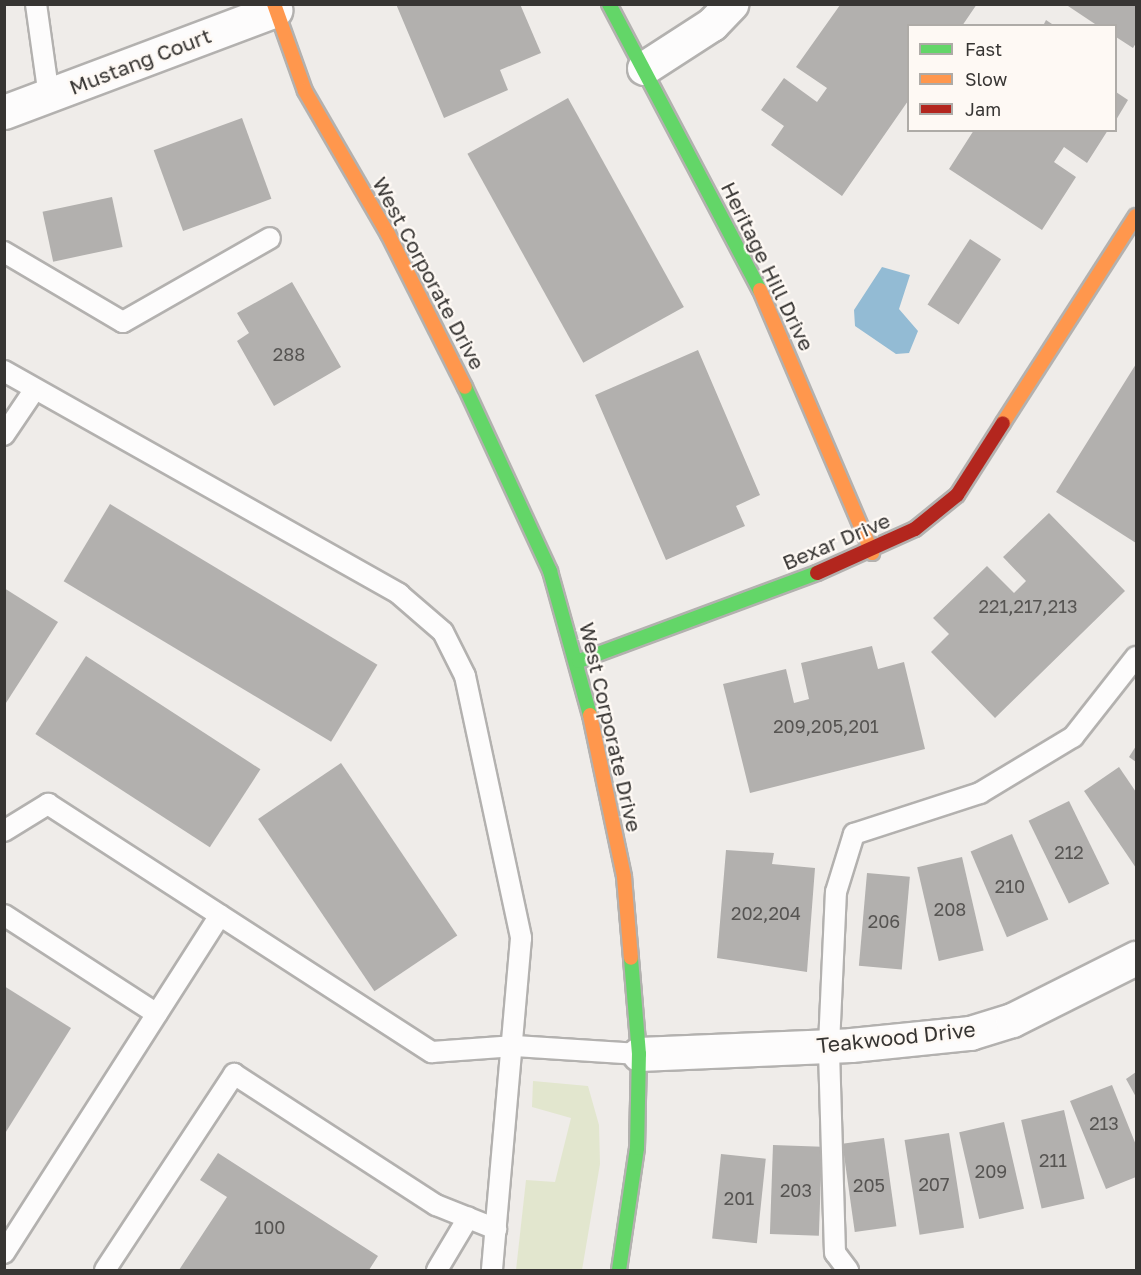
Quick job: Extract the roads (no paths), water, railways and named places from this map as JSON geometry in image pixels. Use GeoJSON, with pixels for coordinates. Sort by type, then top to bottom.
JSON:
{"type":"FeatureCollection","features":[{"type":"Feature","properties":{"kind":"street","name":"Heritage Hill Drive"},"geometry":{"type":"LineString","coordinates":[[609,4],[764,297],[872,553]]}},
{"type":"Feature","properties":{"kind":"street"},"geometry":{"type":"LineString","coordinates":[[644,68],[712,24],[732,4]]}},
{"type":"Feature","properties":{"kind":"street","name":"Mustang Court"},"geometry":{"type":"LineString","coordinates":[[4,112],[274,7]]}},
{"type":"Feature","properties":{"kind":"street","name":"West Corporate Drive"},"geometry":{"type":"LineString","coordinates":[[274,7],[304,91],[388,234],[500,455],[550,571],[579,661],[624,877],[639,1054],[637,1148],[619,1270]]}},
{"type":"Feature","properties":{"kind":"street","name":"Bexar Drive"},"geometry":{"type":"LineString","coordinates":[[579,661],[872,553],[915,529],[957,495],[1137,216]]}},
{"type":"Feature","properties":{"kind":"street","name":"Teakwood Drive"},"geometry":{"type":"LineString","coordinates":[[639,1054],[830,1045],[970,1033],[1012,1020],[1137,958]]}},
{"type":"Feature","properties":{"kind":"lane"},"geometry":{"type":"LineString","coordinates":[[36,4],[49,96]]}},
{"type":"Feature","properties":{"kind":"lane"},"geometry":{"type":"LineString","coordinates":[[4,252],[123,322],[270,238]]}},
{"type":"Feature","properties":{"kind":"lane"},"geometry":{"type":"LineString","coordinates":[[4,371],[399,594],[443,632],[465,676],[521,938],[515,1046],[492,1270]]}},
{"type":"Feature","properties":{"kind":"lane"},"geometry":{"type":"LineString","coordinates":[[4,435],[34,389]]}},
{"type":"Feature","properties":{"kind":"lane"},"geometry":{"type":"LineString","coordinates":[[848,1270],[835,1253],[830,1045],[836,892],[854,834],[980,793],[1072,736],[1137,657]]}},
{"type":"Feature","properties":{"kind":"lane"},"geometry":{"type":"LineString","coordinates":[[4,831],[48,804],[432,1052],[515,1046],[639,1054]]}},
{"type":"Feature","properties":{"kind":"lane"},"geometry":{"type":"LineString","coordinates":[[4,915],[157,1014]]}},
{"type":"Feature","properties":{"kind":"lane"},"geometry":{"type":"LineString","coordinates":[[4,1253],[220,915]]}},
{"type":"Feature","properties":{"kind":"lane"},"geometry":{"type":"LineString","coordinates":[[105,1270],[234,1074],[436,1205],[496,1228]]}},
{"type":"Feature","properties":{"kind":"lane"},"geometry":{"type":"LineString","coordinates":[[437,1270],[468,1218]]}},
{"type":"Feature","properties":{"kind":"water"},"geometry":{"type":"Polygon","coordinates":[[[882,267],[910,275],[899,309],[918,331],[909,353],[896,354],[855,326],[854,310],[882,267]]]}}]}
